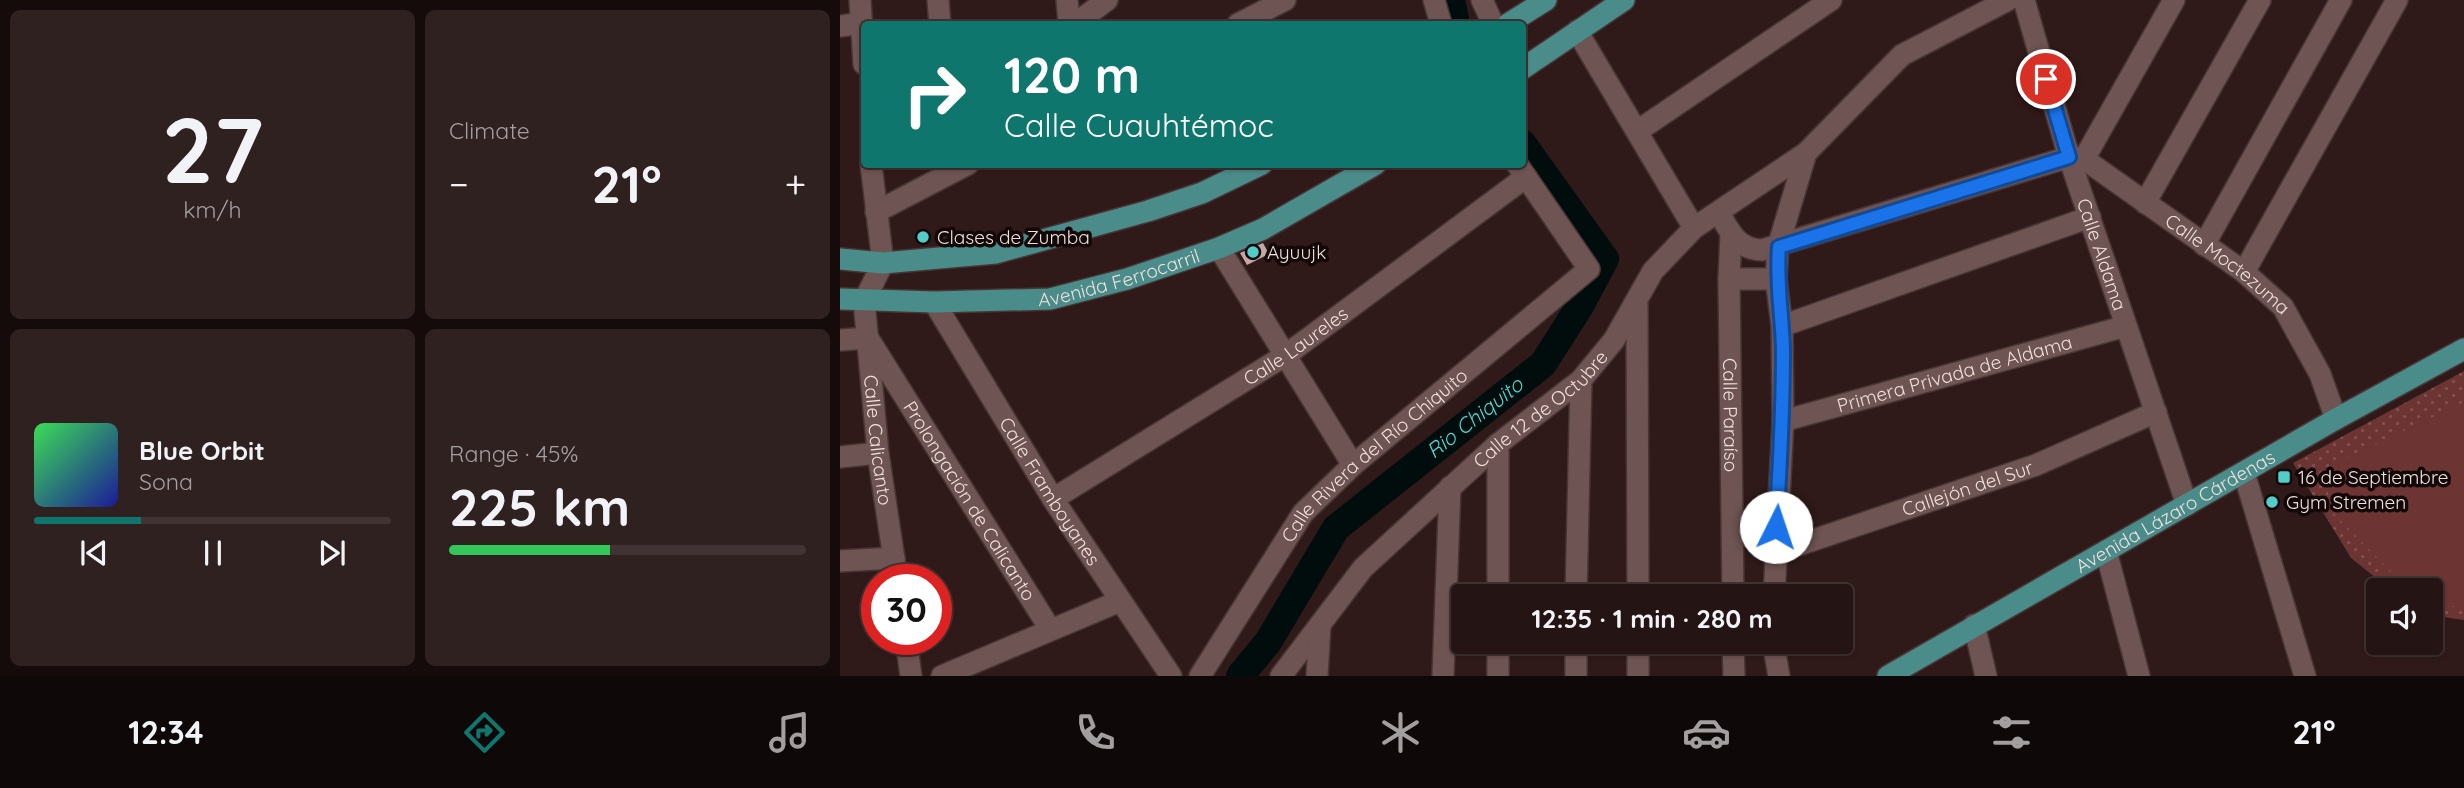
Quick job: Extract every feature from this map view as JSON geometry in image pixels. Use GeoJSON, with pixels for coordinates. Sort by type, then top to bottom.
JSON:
{"type":"FeatureCollection","features":[{"type":"Feature","properties":{"kind":"main road"},"geometry":{"type":"LineString","coordinates":[[1513,21],[1546,0]]}},
{"type":"Feature","properties":{"kind":"main road"},"geometry":{"type":"LineString","coordinates":[[1526,66],[1624,0]]}},
{"type":"Feature","properties":{"kind":"main road"},"geometry":{"type":"LineString","coordinates":[[840,259],[883,262],[996,253],[1148,211],[1202,192],[1253,168]]}},
{"type":"Feature","properties":{"kind":"main road","name":"Avenida Ferrocarril"},"geometry":{"type":"LineString","coordinates":[[840,299],[934,302],[1050,299],[1127,279],[1219,248],[1263,229],[1369,168]]}},
{"type":"Feature","properties":{"kind":"main road","name":"Avenida Lázaro Cárdenas"},"geometry":{"type":"LineString","coordinates":[[1888,676],[2336,419],[2464,349]]}},
{"type":"Feature","properties":{"kind":"street"},"geometry":{"type":"LineString","coordinates":[[860,0],[862,21]]}},
{"type":"Feature","properties":{"kind":"street"},"geometry":{"type":"LineString","coordinates":[[938,0],[940,21]]}},
{"type":"Feature","properties":{"kind":"street"},"geometry":{"type":"LineString","coordinates":[[1067,0],[1069,21]]}},
{"type":"Feature","properties":{"kind":"street"},"geometry":{"type":"LineString","coordinates":[[1079,21],[1107,0]]}},
{"type":"Feature","properties":{"kind":"street"},"geometry":{"type":"LineString","coordinates":[[1244,21],[1285,0]]}},
{"type":"Feature","properties":{"kind":"street"},"geometry":{"type":"LineString","coordinates":[[1434,0],[1440,21]]}},
{"type":"Feature","properties":{"kind":"street"},"geometry":{"type":"LineString","coordinates":[[1482,0],[1492,21]]}},
{"type":"Feature","properties":{"kind":"street"},"geometry":{"type":"LineString","coordinates":[[1639,130],[1831,0]]}},
{"type":"Feature","properties":{"kind":"street","name":"Calle 12 de Octubre"},"geometry":{"type":"LineString","coordinates":[[1281,676],[1363,568],[1498,444],[1581,380],[1614,340],[1653,271],[1695,228],[1806,153],[1902,55],[2008,0]]}},
{"type":"Feature","properties":{"kind":"street","name":"Calle Aldama"},"geometry":{"type":"LineString","coordinates":[[2024,0],[2076,158],[2090,217],[2187,505]]}},
{"type":"Feature","properties":{"kind":"street"},"geometry":{"type":"LineString","coordinates":[[1719,213],[1731,233],[1749,249],[1779,247],[2076,158],[2174,0]]}},
{"type":"Feature","properties":{"kind":"street"},"geometry":{"type":"LineString","coordinates":[[2145,203],[2260,0]]}},
{"type":"Feature","properties":{"kind":"street"},"geometry":{"type":"LineString","coordinates":[[2204,245],[2341,0]]}},
{"type":"Feature","properties":{"kind":"street"},"geometry":{"type":"LineString","coordinates":[[2244,272],[2397,0]]}},
{"type":"Feature","properties":{"kind":"street"},"geometry":{"type":"LineString","coordinates":[[840,26],[861,23]]}},
{"type":"Feature","properties":{"kind":"street"},"geometry":{"type":"LineString","coordinates":[[1577,31],[1639,130],[1695,228]]}},
{"type":"Feature","properties":{"kind":"street","name":"Calle 12 de Octubre"},"geometry":{"type":"LineString","coordinates":[[1774,584],[1783,421],[1782,326],[1776,279],[1779,247],[1806,153]]}},
{"type":"Feature","properties":{"kind":"street","name":"Calle Moctezuma"},"geometry":{"type":"LineString","coordinates":[[2076,158],[2244,272],[2283,307],[2320,374],[2336,419]]}},
{"type":"Feature","properties":{"kind":"street"},"geometry":{"type":"LineString","coordinates":[[876,212],[960,168]]}},
{"type":"Feature","properties":{"kind":"street"},"geometry":{"type":"LineString","coordinates":[[864,301],[883,262],[876,212],[877,169]]}},
{"type":"Feature","properties":{"kind":"street","name":"Calle Rivera del Río Chiquito"},"geometry":{"type":"LineString","coordinates":[[1200,676],[1303,513],[1353,465],[1589,269],[1521,171]]}},
{"type":"Feature","properties":{"kind":"street","name":"Calle Laureles"},"geometry":{"type":"LineString","coordinates":[[1053,499],[1286,355],[1521,171]]}},
{"type":"Feature","properties":{"kind":"street"},"geometry":{"type":"LineString","coordinates":[[1782,326],[2090,217]]}},
{"type":"Feature","properties":{"kind":"street","name":"Calle Paraíso"},"geometry":{"type":"LineString","coordinates":[[1731,233],[1728,279],[1732,584]]}},
{"type":"Feature","properties":{"kind":"street"},"geometry":{"type":"LineString","coordinates":[[1219,248],[1353,465]]}},
{"type":"Feature","properties":{"kind":"street"},"geometry":{"type":"LineString","coordinates":[[1728,279],[1776,279]]}},
{"type":"Feature","properties":{"kind":"street","name":"Calle Calicanto"},"geometry":{"type":"LineString","coordinates":[[864,301],[878,453],[895,564]]}},
{"type":"Feature","properties":{"kind":"street","name":"Calle Framboyanes"},"geometry":{"type":"LineString","coordinates":[[934,302],[1053,499],[1171,676]]}},
{"type":"Feature","properties":{"kind":"street"},"geometry":{"type":"LineString","coordinates":[[1637,303],[1638,584]]}},
{"type":"Feature","properties":{"kind":"street","name":"Primera Privada de Aldama"},"geometry":{"type":"LineString","coordinates":[[1783,421],[2126,326]]}},
{"type":"Feature","properties":{"kind":"street"},"geometry":{"type":"LineString","coordinates":[[840,340],[868,338]]}},
{"type":"Feature","properties":{"kind":"street","name":"Prolongación de Calicanto"},"geometry":{"type":"LineString","coordinates":[[868,338],[1050,629]]}},
{"type":"Feature","properties":{"kind":"street"},"geometry":{"type":"LineString","coordinates":[[1576,584],[1581,380]]}},
{"type":"Feature","properties":{"kind":"street","name":"Callejón del Sur"},"geometry":{"type":"LineString","coordinates":[[1774,553],[2036,465],[2155,412]]}},
{"type":"Feature","properties":{"kind":"street"},"geometry":{"type":"LineString","coordinates":[[1498,444],[1498,584]]}},
{"type":"Feature","properties":{"kind":"street"},"geometry":{"type":"LineString","coordinates":[[840,457],[878,453]]}},
{"type":"Feature","properties":{"kind":"street"},"geometry":{"type":"LineString","coordinates":[[2244,473],[2305,676]]}},
{"type":"Feature","properties":{"kind":"street"},"geometry":{"type":"LineString","coordinates":[[1443,676],[1450,487]]}},
{"type":"Feature","properties":{"kind":"street"},"geometry":{"type":"LineString","coordinates":[[2106,551],[2139,676]]}},
{"type":"Feature","properties":{"kind":"street"},"geometry":{"type":"LineString","coordinates":[[840,561],[894,558]]}},
{"type":"Feature","properties":{"kind":"street"},"geometry":{"type":"LineString","coordinates":[[942,676],[1120,601]]}},
{"type":"Feature","properties":{"kind":"street"},"geometry":{"type":"LineString","coordinates":[[1317,676],[1320,625]]}},
{"type":"Feature","properties":{"kind":"street"},"geometry":{"type":"LineString","coordinates":[[1974,625],[1986,676]]}},
{"type":"Feature","properties":{"kind":"street"},"geometry":{"type":"LineString","coordinates":[[1498,654],[1498,676]]}},
{"type":"Feature","properties":{"kind":"street"},"geometry":{"type":"LineString","coordinates":[[1576,654],[1576,676]]}},
{"type":"Feature","properties":{"kind":"street"},"geometry":{"type":"LineString","coordinates":[[1638,654],[1638,676]]}},
{"type":"Feature","properties":{"kind":"street"},"geometry":{"type":"LineString","coordinates":[[1733,654],[1734,676]]}},
{"type":"Feature","properties":{"kind":"street"},"geometry":{"type":"LineString","coordinates":[[1775,654],[1779,676]]}},
{"type":"Feature","properties":{"kind":"street"},"geometry":{"type":"LineString","coordinates":[[908,655],[911,676]]}},
{"type":"Feature","properties":{"kind":"shaded area"},"geometry":{"type":"Polygon","coordinates":[[[2464,371],[2464,620],[2443,617],[2443,578],[2376,578],[2351,558],[2293,463],[2464,371]]]}},
{"type":"Feature","properties":{"kind":"shaded area"},"geometry":{"type":"Polygon","coordinates":[[[2464,402],[2464,610],[2443,603],[2443,578],[2397,578],[2335,515],[2326,487],[2335,464],[2464,402]]]}},
{"type":"Feature","properties":{"kind":"building","name":"Ayuujk"},"geometry":{"type":"Polygon","coordinates":[[[1263,243],[1269,254],[1247,265],[1240,253],[1263,243]]]}},
{"type":"Feature","properties":{"kind":"waterway","name":"Rio Chiquito"},"geometry":{"type":"LineString","coordinates":[[1451,0],[1455,21]]}},
{"type":"Feature","properties":{"kind":"waterway","name":"Rio Chiquito"},"geometry":{"type":"LineString","coordinates":[[1240,676],[1268,642],[1336,528],[1543,364],[1580,306],[1605,259],[1526,149]]}},
{"type":"Feature","properties":{"kind":"place","name":"Clases de Zumba"},"geometry":{"type":"Point","coordinates":[923,237]}},
{"type":"Feature","properties":{"kind":"place","name":"Ayuujk"},"geometry":{"type":"Point","coordinates":[1253,252]}},
{"type":"Feature","properties":{"kind":"place","name":"16 de Septiembre"},"geometry":{"type":"Point","coordinates":[2284,477]}},
{"type":"Feature","properties":{"kind":"place","name":"Gym Stremen"},"geometry":{"type":"Point","coordinates":[2272,502]}},
{"type":"Feature","properties":{"kind":"route"},"geometry":{"type":"LineString","coordinates":[[1776,527],[1783,421],[1782,326],[1776,279],[1779,247],[2069,157],[2046,79]]}}]}
